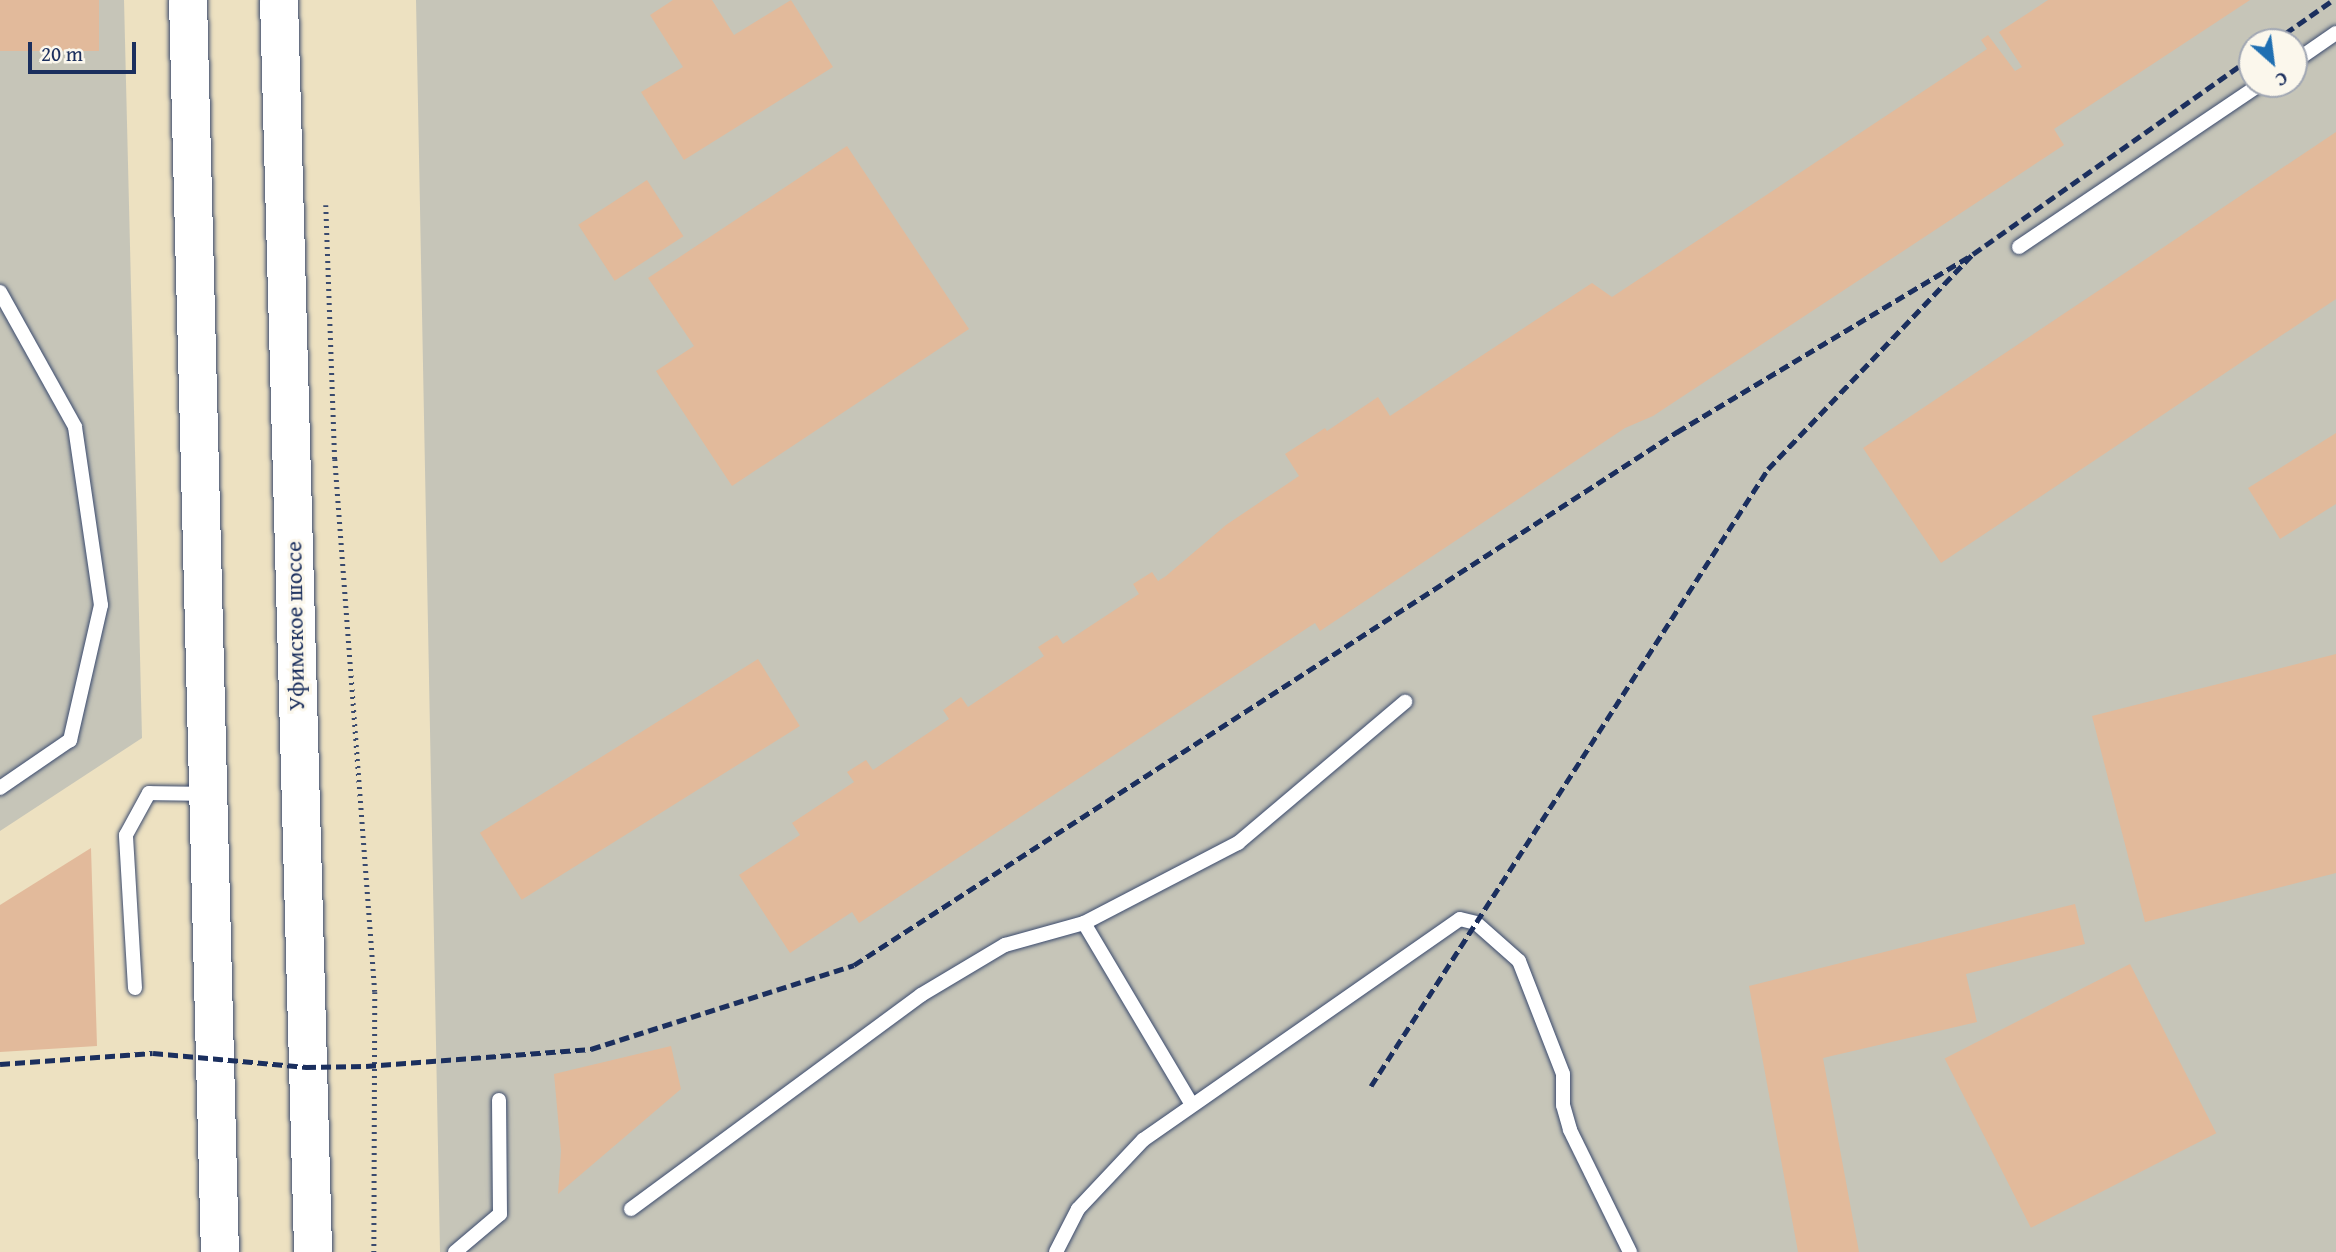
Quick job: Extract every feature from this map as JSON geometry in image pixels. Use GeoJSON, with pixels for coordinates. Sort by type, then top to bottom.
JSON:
{"type":"FeatureCollection","features":[{"type":"Feature","properties":{"kind":"main road"},"geometry":{"type":"LineString","coordinates":[[188,0],[206,794],[220,1252]]}},
{"type":"Feature","properties":{"kind":"main road","name":"Уфимское шоссе"},"geometry":{"type":"LineString","coordinates":[[279,0],[313,1252]]}},
{"type":"Feature","properties":{"kind":"lane"},"geometry":{"type":"LineString","coordinates":[[2308,52],[2336,33]]}},
{"type":"Feature","properties":{"kind":"lane"},"geometry":{"type":"LineString","coordinates":[[2019,247],[2240,98]]}},
{"type":"Feature","properties":{"kind":"lane"},"geometry":{"type":"LineString","coordinates":[[0,292],[75,427],[101,605],[70,740],[0,788]]}},
{"type":"Feature","properties":{"kind":"lane"},"geometry":{"type":"LineString","coordinates":[[631,1209],[921,995],[1005,945],[1084,923],[1238,843],[1405,702]]}},
{"type":"Feature","properties":{"kind":"lane"},"geometry":{"type":"LineString","coordinates":[[135,988],[126,835],[149,793],[206,794]]}},
{"type":"Feature","properties":{"kind":"lane"},"geometry":{"type":"LineString","coordinates":[[1056,1252],[1078,1209],[1143,1140],[1191,1103],[1460,919],[1476,923],[1519,961],[1563,1074],[1563,1105],[1570,1130],[1630,1252]]}},
{"type":"Feature","properties":{"kind":"lane"},"geometry":{"type":"LineString","coordinates":[[1084,923],[1191,1103]]}},
{"type":"Feature","properties":{"kind":"lane"},"geometry":{"type":"LineString","coordinates":[[455,1252],[500,1214],[499,1100]]}},
{"type":"Feature","properties":{"kind":"path"},"geometry":{"type":"LineString","coordinates":[[325,195],[335,459],[375,992],[374,1252]]}},
{"type":"Feature","properties":{"kind":"shaded area"},"geometry":{"type":"Polygon","coordinates":[[[0,0],[124,0],[142,738],[0,831],[0,0]]]}},
{"type":"Feature","properties":{"kind":"shaded area"},"geometry":{"type":"Polygon","coordinates":[[[416,0],[2336,0],[2336,1252],[440,1252],[416,0]]]}},
{"type":"Feature","properties":{"kind":"building"},"geometry":{"type":"Polygon","coordinates":[[[0,0],[99,0],[99,51],[0,51],[0,0]]]}},
{"type":"Feature","properties":{"kind":"building"},"geometry":{"type":"Polygon","coordinates":[[[673,0],[712,0],[734,35],[791,0],[833,67],[684,160],[641,92],[683,67],[650,15],[673,0]]]}},
{"type":"Feature","properties":{"kind":"building"},"geometry":{"type":"Polygon","coordinates":[[[2048,0],[2250,0],[2054,129],[2064,145],[1653,416],[1625,428],[1320,631],[1315,623],[859,923],[852,912],[790,953],[739,875],[800,835],[792,823],[854,782],[847,772],[866,760],[873,770],[949,719],[943,710],[961,697],[968,707],[1044,656],[1038,647],[1057,635],[1063,644],[1139,594],[1133,584],[1152,572],[1158,581],[1166,576],[1226,525],[1299,476],[1285,454],[1325,428],[1327,431],[1378,397],[1390,416],[1592,283],[1612,297],[1987,49],[1981,40],[1988,35],[2015,71],[2022,67],[1999,32],[2048,0]]]}},
{"type":"Feature","properties":{"kind":"building"},"geometry":{"type":"Polygon","coordinates":[[[2336,132],[2336,299],[1941,563],[1863,448],[2336,132]]]}},
{"type":"Feature","properties":{"kind":"building"},"geometry":{"type":"Polygon","coordinates":[[[847,146],[969,329],[732,486],[656,371],[694,346],[648,278],[847,146]]]}},
{"type":"Feature","properties":{"kind":"building"},"geometry":{"type":"Polygon","coordinates":[[[647,180],[683,236],[615,281],[578,225],[647,180]]]}},
{"type":"Feature","properties":{"kind":"building"},"geometry":{"type":"Polygon","coordinates":[[[2336,433],[2336,504],[2280,539],[2248,488],[2336,433]]]}},
{"type":"Feature","properties":{"kind":"building"},"geometry":{"type":"Polygon","coordinates":[[[2336,654],[2336,873],[2145,922],[2092,716],[2336,654]]]}},
{"type":"Feature","properties":{"kind":"building"},"geometry":{"type":"Polygon","coordinates":[[[758,659],[800,726],[522,900],[480,833],[758,659]]]}},
{"type":"Feature","properties":{"kind":"building"},"geometry":{"type":"Polygon","coordinates":[[[91,848],[97,1046],[0,1052],[0,905],[91,848]]]}},
{"type":"Feature","properties":{"kind":"building"},"geometry":{"type":"Polygon","coordinates":[[[2075,904],[2085,944],[1966,974],[1977,1022],[1823,1058],[1859,1252],[1798,1252],[1749,986],[2075,904]]]}},
{"type":"Feature","properties":{"kind":"building"},"geometry":{"type":"Polygon","coordinates":[[[2130,964],[2216,1133],[2031,1228],[1945,1058],[2130,964]]]}},
{"type":"Feature","properties":{"kind":"building"},"geometry":{"type":"Polygon","coordinates":[[[671,1046],[681,1089],[558,1194],[561,1151],[554,1074],[671,1046]]]}},
{"type":"Feature","properties":{"kind":"railway"},"geometry":{"type":"LineString","coordinates":[[2293,28],[2333,0]]}},
{"type":"Feature","properties":{"kind":"railway"},"geometry":{"type":"LineString","coordinates":[[1371,1086],[1768,469],[1973,254],[2238,67]]}},
{"type":"Feature","properties":{"kind":"railway"},"geometry":{"type":"LineString","coordinates":[[0,1064],[153,1053],[306,1067],[366,1066],[591,1049],[854,965],[1677,432],[1973,254]]}}]}
